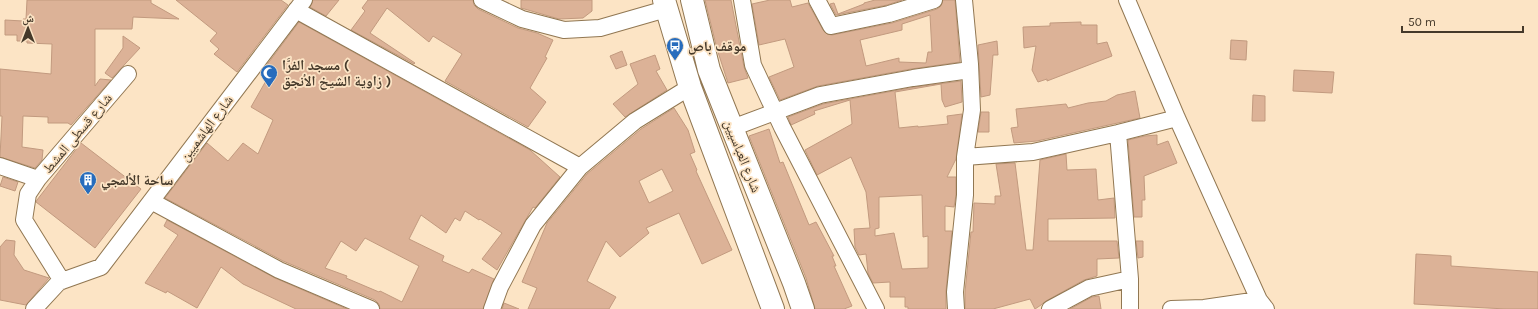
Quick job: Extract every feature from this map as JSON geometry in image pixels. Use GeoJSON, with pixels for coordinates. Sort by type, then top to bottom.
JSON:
{"type":"FeatureCollection","features":[{"type":"Feature","properties":{"kind":"main road","name":"شارع العباسيين"},"geometry":{"type":"LineString","coordinates":[[692,0],[709,70],[803,309]]}},
{"type":"Feature","properties":{"kind":"main road","name":"شارع العباسيين"},"geometry":{"type":"LineString","coordinates":[[665,4],[690,87],[773,309]]}},
{"type":"Feature","properties":{"kind":"street"},"geometry":{"type":"LineString","coordinates":[[482,0],[522,19],[564,30],[600,28],[665,4]]}},
{"type":"Feature","properties":{"kind":"street"},"geometry":{"type":"LineString","coordinates":[[742,0],[753,65],[775,112],[876,309]]}},
{"type":"Feature","properties":{"kind":"street"},"geometry":{"type":"LineString","coordinates":[[817,0],[831,26],[889,14],[934,0]]}},
{"type":"Feature","properties":{"kind":"street"},"geometry":{"type":"LineString","coordinates":[[956,309],[955,292],[965,195],[965,157],[972,110],[964,0]]}},
{"type":"Feature","properties":{"kind":"street"},"geometry":{"type":"LineString","coordinates":[[1127,0],[1177,118],[1263,304],[1171,309]]}},
{"type":"Feature","properties":{"kind":"street"},"geometry":{"type":"LineString","coordinates":[[300,5],[580,167]]}},
{"type":"Feature","properties":{"kind":"street","name":"شارع الهاشميين"},"geometry":{"type":"LineString","coordinates":[[34,309],[59,282],[101,267],[300,5]]}},
{"type":"Feature","properties":{"kind":"street"},"geometry":{"type":"LineString","coordinates":[[732,128],[820,95],[913,78],[970,70]]}},
{"type":"Feature","properties":{"kind":"street","name":"شارع قسطى المشط"},"geometry":{"type":"LineString","coordinates":[[0,166],[38,179],[128,74]]}},
{"type":"Feature","properties":{"kind":"street"},"geometry":{"type":"LineString","coordinates":[[492,309],[500,287],[533,225],[580,167],[635,121],[690,87]]}},
{"type":"Feature","properties":{"kind":"street"},"geometry":{"type":"LineString","coordinates":[[965,157],[1034,152],[1118,134],[1177,118]]}},
{"type":"Feature","properties":{"kind":"street"},"geometry":{"type":"LineString","coordinates":[[1118,134],[1130,279],[1130,309]]}},
{"type":"Feature","properties":{"kind":"street"},"geometry":{"type":"LineString","coordinates":[[38,179],[28,194],[24,220],[62,281]]}},
{"type":"Feature","properties":{"kind":"street"},"geometry":{"type":"LineString","coordinates":[[151,201],[279,270],[371,309]]}},
{"type":"Feature","properties":{"kind":"street"},"geometry":{"type":"LineString","coordinates":[[1050,309],[1089,288],[1130,279]]}},
{"type":"Feature","properties":{"kind":"building"},"geometry":{"type":"Polygon","coordinates":[[[27,0],[151,0],[151,3],[179,19],[133,17],[132,29],[95,29],[95,86],[100,79],[111,80],[71,125],[68,123],[48,123],[48,117],[23,116],[22,147],[43,150],[42,160],[35,168],[0,157],[2,116],[0,116],[0,69],[51,74],[52,44],[27,43],[27,41],[17,41],[17,35],[5,35],[5,20],[23,21],[23,19],[26,19],[27,0]]]}},
{"type":"Feature","properties":{"kind":"building"},"geometry":{"type":"Polygon","coordinates":[[[176,0],[281,0],[288,5],[237,72],[214,54],[219,49],[210,41],[217,33],[176,0]]]}},
{"type":"Feature","properties":{"kind":"building"},"geometry":{"type":"Polygon","coordinates":[[[313,0],[339,0],[326,16],[310,7],[313,0]]]}},
{"type":"Feature","properties":{"kind":"building"},"geometry":{"type":"Polygon","coordinates":[[[368,0],[473,0],[474,5],[478,9],[518,28],[537,33],[553,40],[545,57],[547,58],[530,88],[546,102],[528,127],[445,81],[462,54],[433,36],[429,42],[387,8],[370,33],[415,63],[414,64],[351,30],[365,11],[362,8],[368,0]]]}},
{"type":"Feature","properties":{"kind":"building"},"geometry":{"type":"Polygon","coordinates":[[[521,0],[592,0],[592,11],[583,18],[559,19],[521,8],[521,0]]]}},
{"type":"Feature","properties":{"kind":"building"},"geometry":{"type":"Polygon","coordinates":[[[705,0],[731,0],[744,67],[748,78],[728,83],[717,49],[705,0]]]}},
{"type":"Feature","properties":{"kind":"building"},"geometry":{"type":"Polygon","coordinates":[[[770,0],[790,0],[792,7],[808,3],[823,30],[827,34],[832,35],[892,23],[937,9],[941,6],[943,0],[955,0],[960,62],[911,69],[818,86],[780,100],[769,77],[794,67],[785,39],[759,45],[752,4],[770,0]],[[930,15],[902,24],[902,30],[860,40],[866,66],[899,58],[899,62],[926,63],[928,52],[932,52],[930,15]]]}},
{"type":"Feature","properties":{"kind":"building"},"geometry":{"type":"Polygon","coordinates":[[[875,0],[902,0],[887,5],[836,15],[830,4],[834,3],[838,14],[875,0]]]}},
{"type":"Feature","properties":{"kind":"building"},"geometry":{"type":"Polygon","coordinates":[[[299,22],[530,150],[560,177],[535,208],[533,207],[497,270],[482,259],[502,233],[465,211],[460,221],[455,218],[446,233],[421,215],[409,239],[444,256],[442,261],[469,273],[472,269],[494,279],[483,309],[380,309],[379,304],[375,300],[283,261],[165,198],[207,143],[228,161],[243,143],[258,154],[273,120],[251,107],[267,79],[260,74],[299,22]],[[365,238],[356,251],[341,241],[325,268],[347,276],[346,278],[379,292],[380,291],[402,302],[419,266],[365,238]]]}},
{"type":"Feature","properties":{"kind":"building"},"geometry":{"type":"Polygon","coordinates":[[[1081,22],[1081,25],[1097,25],[1097,44],[1107,42],[1112,56],[1047,81],[1047,79],[1038,82],[1032,70],[1036,46],[1024,48],[1023,27],[1050,26],[1050,23],[1081,22]]]}},
{"type":"Feature","properties":{"kind":"building"},"geometry":{"type":"Polygon","coordinates":[[[123,36],[140,48],[112,78],[105,73],[123,48],[123,36]]]}},
{"type":"Feature","properties":{"kind":"building"},"geometry":{"type":"Polygon","coordinates":[[[1231,40],[1247,41],[1246,60],[1230,59],[1231,40]]]}},
{"type":"Feature","properties":{"kind":"building"},"geometry":{"type":"Polygon","coordinates":[[[997,41],[998,55],[993,55],[990,95],[981,97],[978,45],[997,41]]]}},
{"type":"Feature","properties":{"kind":"building"},"geometry":{"type":"Polygon","coordinates":[[[622,51],[627,65],[616,69],[610,56],[622,51]]]}},
{"type":"Feature","properties":{"kind":"building"},"geometry":{"type":"Polygon","coordinates":[[[655,55],[660,69],[656,71],[667,90],[625,117],[613,104],[638,84],[630,64],[655,55]]]}},
{"type":"Feature","properties":{"kind":"building"},"geometry":{"type":"Polygon","coordinates":[[[1294,70],[1334,72],[1332,93],[1293,91],[1294,70]]]}},
{"type":"Feature","properties":{"kind":"building"},"geometry":{"type":"Polygon","coordinates":[[[961,81],[962,102],[945,107],[942,100],[941,84],[895,92],[899,128],[948,124],[947,116],[962,114],[956,159],[947,177],[956,177],[956,195],[954,207],[945,206],[945,231],[952,231],[946,291],[946,309],[908,309],[908,307],[905,307],[905,297],[890,297],[890,282],[873,283],[868,273],[866,254],[859,255],[855,247],[854,229],[870,228],[866,192],[851,157],[817,175],[805,150],[852,124],[850,100],[814,111],[815,114],[791,125],[788,117],[823,104],[915,87],[961,81]],[[922,195],[879,197],[879,228],[875,229],[875,236],[894,233],[902,269],[928,268],[928,236],[923,237],[922,195]]]}},
{"type":"Feature","properties":{"kind":"building"},"geometry":{"type":"Polygon","coordinates":[[[1135,91],[1140,118],[1037,141],[1014,143],[1011,128],[1018,127],[1016,109],[1066,104],[1068,108],[1088,103],[1106,101],[1117,95],[1135,91]]]}},
{"type":"Feature","properties":{"kind":"building"},"geometry":{"type":"Polygon","coordinates":[[[1253,95],[1265,96],[1265,121],[1252,121],[1253,95]]]}},
{"type":"Feature","properties":{"kind":"building"},"geometry":{"type":"Polygon","coordinates":[[[674,108],[688,130],[695,152],[690,154],[697,170],[696,171],[732,250],[702,264],[679,213],[646,228],[649,233],[620,257],[606,241],[587,281],[616,297],[609,309],[528,309],[537,288],[522,282],[547,223],[587,174],[641,129],[674,108]],[[662,169],[639,181],[649,203],[673,191],[662,169]]]}},
{"type":"Feature","properties":{"kind":"building"},"geometry":{"type":"Polygon","coordinates":[[[981,112],[989,112],[989,132],[978,132],[981,112]]]}},
{"type":"Feature","properties":{"kind":"building"},"geometry":{"type":"Polygon","coordinates":[[[769,129],[780,163],[783,162],[809,225],[816,222],[834,256],[832,256],[836,266],[834,266],[852,306],[844,309],[815,309],[806,278],[749,136],[769,129]]]}},
{"type":"Feature","properties":{"kind":"building"},"geometry":{"type":"Polygon","coordinates":[[[1157,135],[1157,145],[1168,141],[1177,163],[1144,176],[1145,200],[1142,200],[1142,217],[1134,217],[1128,140],[1157,135]]]}},
{"type":"Feature","properties":{"kind":"building","name":"ساحة الألمجي"},"geometry":{"type":"Polygon","coordinates":[[[81,143],[141,189],[95,248],[36,202],[81,143]]]}},
{"type":"Feature","properties":{"kind":"building"},"geometry":{"type":"Polygon","coordinates":[[[1066,154],[1067,170],[1096,169],[1098,200],[1114,198],[1115,218],[1048,219],[1048,241],[1117,241],[1119,258],[1097,259],[1097,276],[1084,280],[1046,301],[1035,309],[1030,299],[993,309],[965,309],[965,292],[971,232],[973,232],[974,203],[995,204],[995,196],[1001,196],[996,164],[1015,163],[1026,250],[1033,250],[1040,160],[1066,154]]]}},
{"type":"Feature","properties":{"kind":"building"},"geometry":{"type":"Polygon","coordinates":[[[3,177],[18,182],[15,191],[0,186],[3,177]]]}},
{"type":"Feature","properties":{"kind":"building"},"geometry":{"type":"Polygon","coordinates":[[[167,220],[275,278],[347,309],[296,309],[243,284],[221,267],[197,308],[167,291],[166,293],[145,283],[178,235],[164,226],[167,220]]]}},
{"type":"Feature","properties":{"kind":"building"},"geometry":{"type":"Polygon","coordinates":[[[6,240],[15,241],[14,255],[24,270],[49,278],[26,305],[0,300],[0,247],[6,240]]]}},
{"type":"Feature","properties":{"kind":"building"},"geometry":{"type":"Polygon","coordinates":[[[1136,241],[1143,241],[1143,257],[1138,258],[1136,241]]]}},
{"type":"Feature","properties":{"kind":"building"},"geometry":{"type":"Polygon","coordinates":[[[1416,254],[1451,256],[1451,266],[1538,272],[1538,309],[1506,309],[1414,304],[1416,254]]]}},
{"type":"Feature","properties":{"kind":"building"},"geometry":{"type":"Polygon","coordinates":[[[1099,296],[1101,309],[1070,309],[1092,297],[1099,296]]]}},
{"type":"Feature","properties":{"kind":"building"},"geometry":{"type":"Polygon","coordinates":[[[504,303],[519,309],[502,309],[504,303]]]}},
{"type":"Feature","properties":{"kind":"place","name":"موقف باص"},"geometry":{"type":"Point","coordinates":[675,61]}},
{"type":"Feature","properties":{"kind":"place","name":"مسجد الفرَّا ( زاوية الشيخ الأنجق )"},"geometry":{"type":"Point","coordinates":[269,88]}},
{"type":"Feature","properties":{"kind":"place","name":"ساحة الألمجي"},"geometry":{"type":"Point","coordinates":[88,195]}}]}
